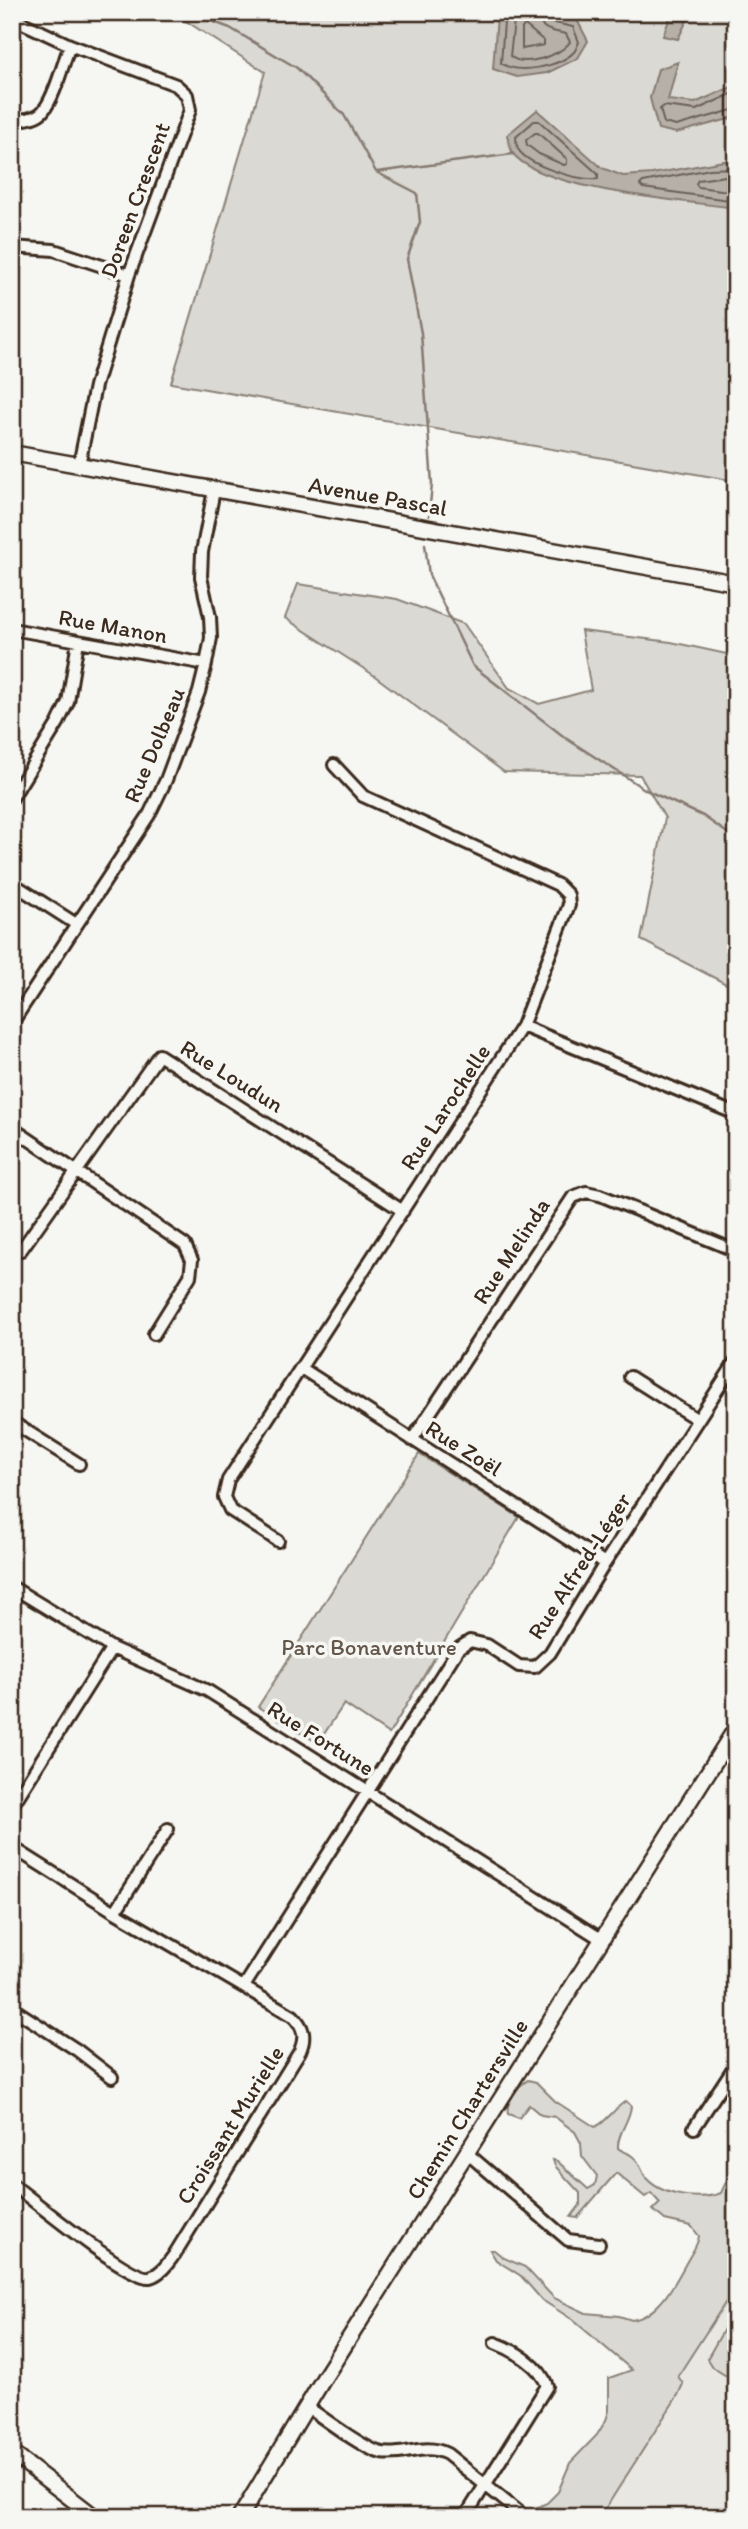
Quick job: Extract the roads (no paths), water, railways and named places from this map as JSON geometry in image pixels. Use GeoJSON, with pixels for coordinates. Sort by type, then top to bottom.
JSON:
{"type":"FeatureCollection","features":[{"type":"Feature","properties":{"kind":"street","name":"Doreen Crescent"},"geometry":{"type":"LineString","coordinates":[[12,19],[70,45],[176,85],[187,94],[190,110],[130,275],[95,386],[79,465]]}},
{"type":"Feature","properties":{"kind":"street"},"geometry":{"type":"LineString","coordinates":[[12,120],[27,120],[42,113],[70,45]]}},
{"type":"Feature","properties":{"kind":"street"},"geometry":{"type":"LineString","coordinates":[[12,247],[54,250],[130,275]]}},
{"type":"Feature","properties":{"kind":"street","name":"Avenue Pascal"},"geometry":{"type":"LineString","coordinates":[[12,453],[736,583]]}},
{"type":"Feature","properties":{"kind":"street","name":"Rue Dolbeau"},"geometry":{"type":"LineString","coordinates":[[12,1023],[149,815],[200,692],[211,638],[210,617],[201,578],[202,552],[214,490]]}},
{"type":"Feature","properties":{"kind":"street","name":"Rue Manon"},"geometry":{"type":"LineString","coordinates":[[12,629],[206,664]]}},
{"type":"Feature","properties":{"kind":"street"},"geometry":{"type":"LineString","coordinates":[[12,798],[68,702],[78,642]]}},
{"type":"Feature","properties":{"kind":"street","name":"Rue Larochelle"},"geometry":{"type":"LineString","coordinates":[[278,1541],[230,1510],[224,1497],[228,1480],[522,1026],[568,910],[568,895],[558,885],[363,796],[334,765]]}},
{"type":"Feature","properties":{"kind":"street"},"geometry":{"type":"LineString","coordinates":[[12,883],[76,924]]}},
{"type":"Feature","properties":{"kind":"street"},"geometry":{"type":"LineString","coordinates":[[522,1026],[736,1114]]}},
{"type":"Feature","properties":{"kind":"street","name":"Rue Loudun"},"geometry":{"type":"LineString","coordinates":[[77,1172],[159,1055],[403,1211]]}},
{"type":"Feature","properties":{"kind":"street"},"geometry":{"type":"LineString","coordinates":[[12,1128],[179,1240],[190,1252],[190,1276],[153,1334]]}},
{"type":"Feature","properties":{"kind":"street"},"geometry":{"type":"LineString","coordinates":[[21,1250],[77,1172]]}},
{"type":"Feature","properties":{"kind":"street","name":"Rue Melinda"},"geometry":{"type":"LineString","coordinates":[[412,1440],[573,1197],[586,1192],[600,1195],[736,1251]]}},
{"type":"Feature","properties":{"kind":"street","name":"Rue Alfred-Léger"},"geometry":{"type":"LineString","coordinates":[[245,1985],[458,1649],[470,1641],[486,1645],[519,1666],[535,1667],[550,1653],[736,1361]]}},
{"type":"Feature","properties":{"kind":"street","name":"Rue Zoël"},"geometry":{"type":"LineString","coordinates":[[301,1368],[605,1563]]}},
{"type":"Feature","properties":{"kind":"street"},"geometry":{"type":"LineString","coordinates":[[630,1377],[698,1420]]}},
{"type":"Feature","properties":{"kind":"street"},"geometry":{"type":"LineString","coordinates":[[12,1422],[79,1464]]}},
{"type":"Feature","properties":{"kind":"street","name":"Rue Fortune"},"geometry":{"type":"LineString","coordinates":[[12,1587],[112,1648],[208,1691],[601,1939]]}},
{"type":"Feature","properties":{"kind":"street"},"geometry":{"type":"LineString","coordinates":[[12,1807],[112,1648]]}},
{"type":"Feature","properties":{"kind":"street","name":"Chemin Chartersville"},"geometry":{"type":"LineString","coordinates":[[240,2517],[306,2406],[601,1939],[734,1735]]}},
{"type":"Feature","properties":{"kind":"street"},"geometry":{"type":"LineString","coordinates":[[116,1912],[168,1829]]}},
{"type":"Feature","properties":{"kind":"street","name":"Croissant Murielle"},"geometry":{"type":"LineString","coordinates":[[12,1847],[116,1912],[245,1985],[293,2016],[304,2031],[304,2042],[174,2255],[162,2270],[149,2277],[135,2274],[115,2262],[12,2184]]}},
{"type":"Feature","properties":{"kind":"street"},"geometry":{"type":"LineString","coordinates":[[12,2008],[78,2050],[112,2077]]}},
{"type":"Feature","properties":{"kind":"street"},"geometry":{"type":"LineString","coordinates":[[694,2128],[736,2064]]}},
{"type":"Feature","properties":{"kind":"street"},"geometry":{"type":"LineString","coordinates":[[467,2153],[568,2240],[599,2244]]}},
{"type":"Feature","properties":{"kind":"street"},"geometry":{"type":"LineString","coordinates":[[465,2517],[547,2386],[544,2376],[510,2349],[495,2343]]}},
{"type":"Feature","properties":{"kind":"street"},"geometry":{"type":"LineString","coordinates":[[306,2406],[381,2453],[436,2448],[450,2456],[520,2513]]}},
{"type":"Feature","properties":{"kind":"street"},"geometry":{"type":"LineString","coordinates":[[12,2453],[86,2514]]}},
{"type":"Feature","properties":{"kind":"water"},"geometry":{"type":"Polygon","coordinates":[[[508,12],[534,12],[577,20],[588,41],[578,58],[547,73],[517,77],[493,69],[497,16],[508,12]]]}},
{"type":"Feature","properties":{"kind":"water"},"geometry":{"type":"Polygon","coordinates":[[[672,12],[691,12],[678,39],[663,36],[672,12]]]}},
{"type":"Feature","properties":{"kind":"water"},"geometry":{"type":"Polygon","coordinates":[[[678,62],[668,100],[695,103],[736,85],[736,115],[676,133],[658,129],[650,98],[658,69],[678,62]]]}},
{"type":"Feature","properties":{"kind":"water"},"geometry":{"type":"Polygon","coordinates":[[[537,110],[602,168],[623,176],[652,174],[729,160],[736,162],[736,208],[652,198],[586,186],[532,168],[513,154],[507,135],[537,110]]]}},
{"type":"Feature","properties":{"kind":"waterway"},"geometry":{"type":"LineString","coordinates":[[187,12],[230,28],[297,68],[344,115],[376,172],[417,193],[420,222],[407,259],[421,333],[432,484],[429,516]]}},
{"type":"Feature","properties":{"kind":"waterway"},"geometry":{"type":"LineString","coordinates":[[377,172],[513,154]]}},
{"type":"Feature","properties":{"kind":"waterway"},"geometry":{"type":"LineString","coordinates":[[425,544],[429,575],[473,666],[567,739],[646,790],[703,816],[736,839]]}},
{"type":"Feature","properties":{"kind":"park label","name":"Parc Bonaventure"},"geometry":{"type":"Point","coordinates":[369,1647]}}]}
